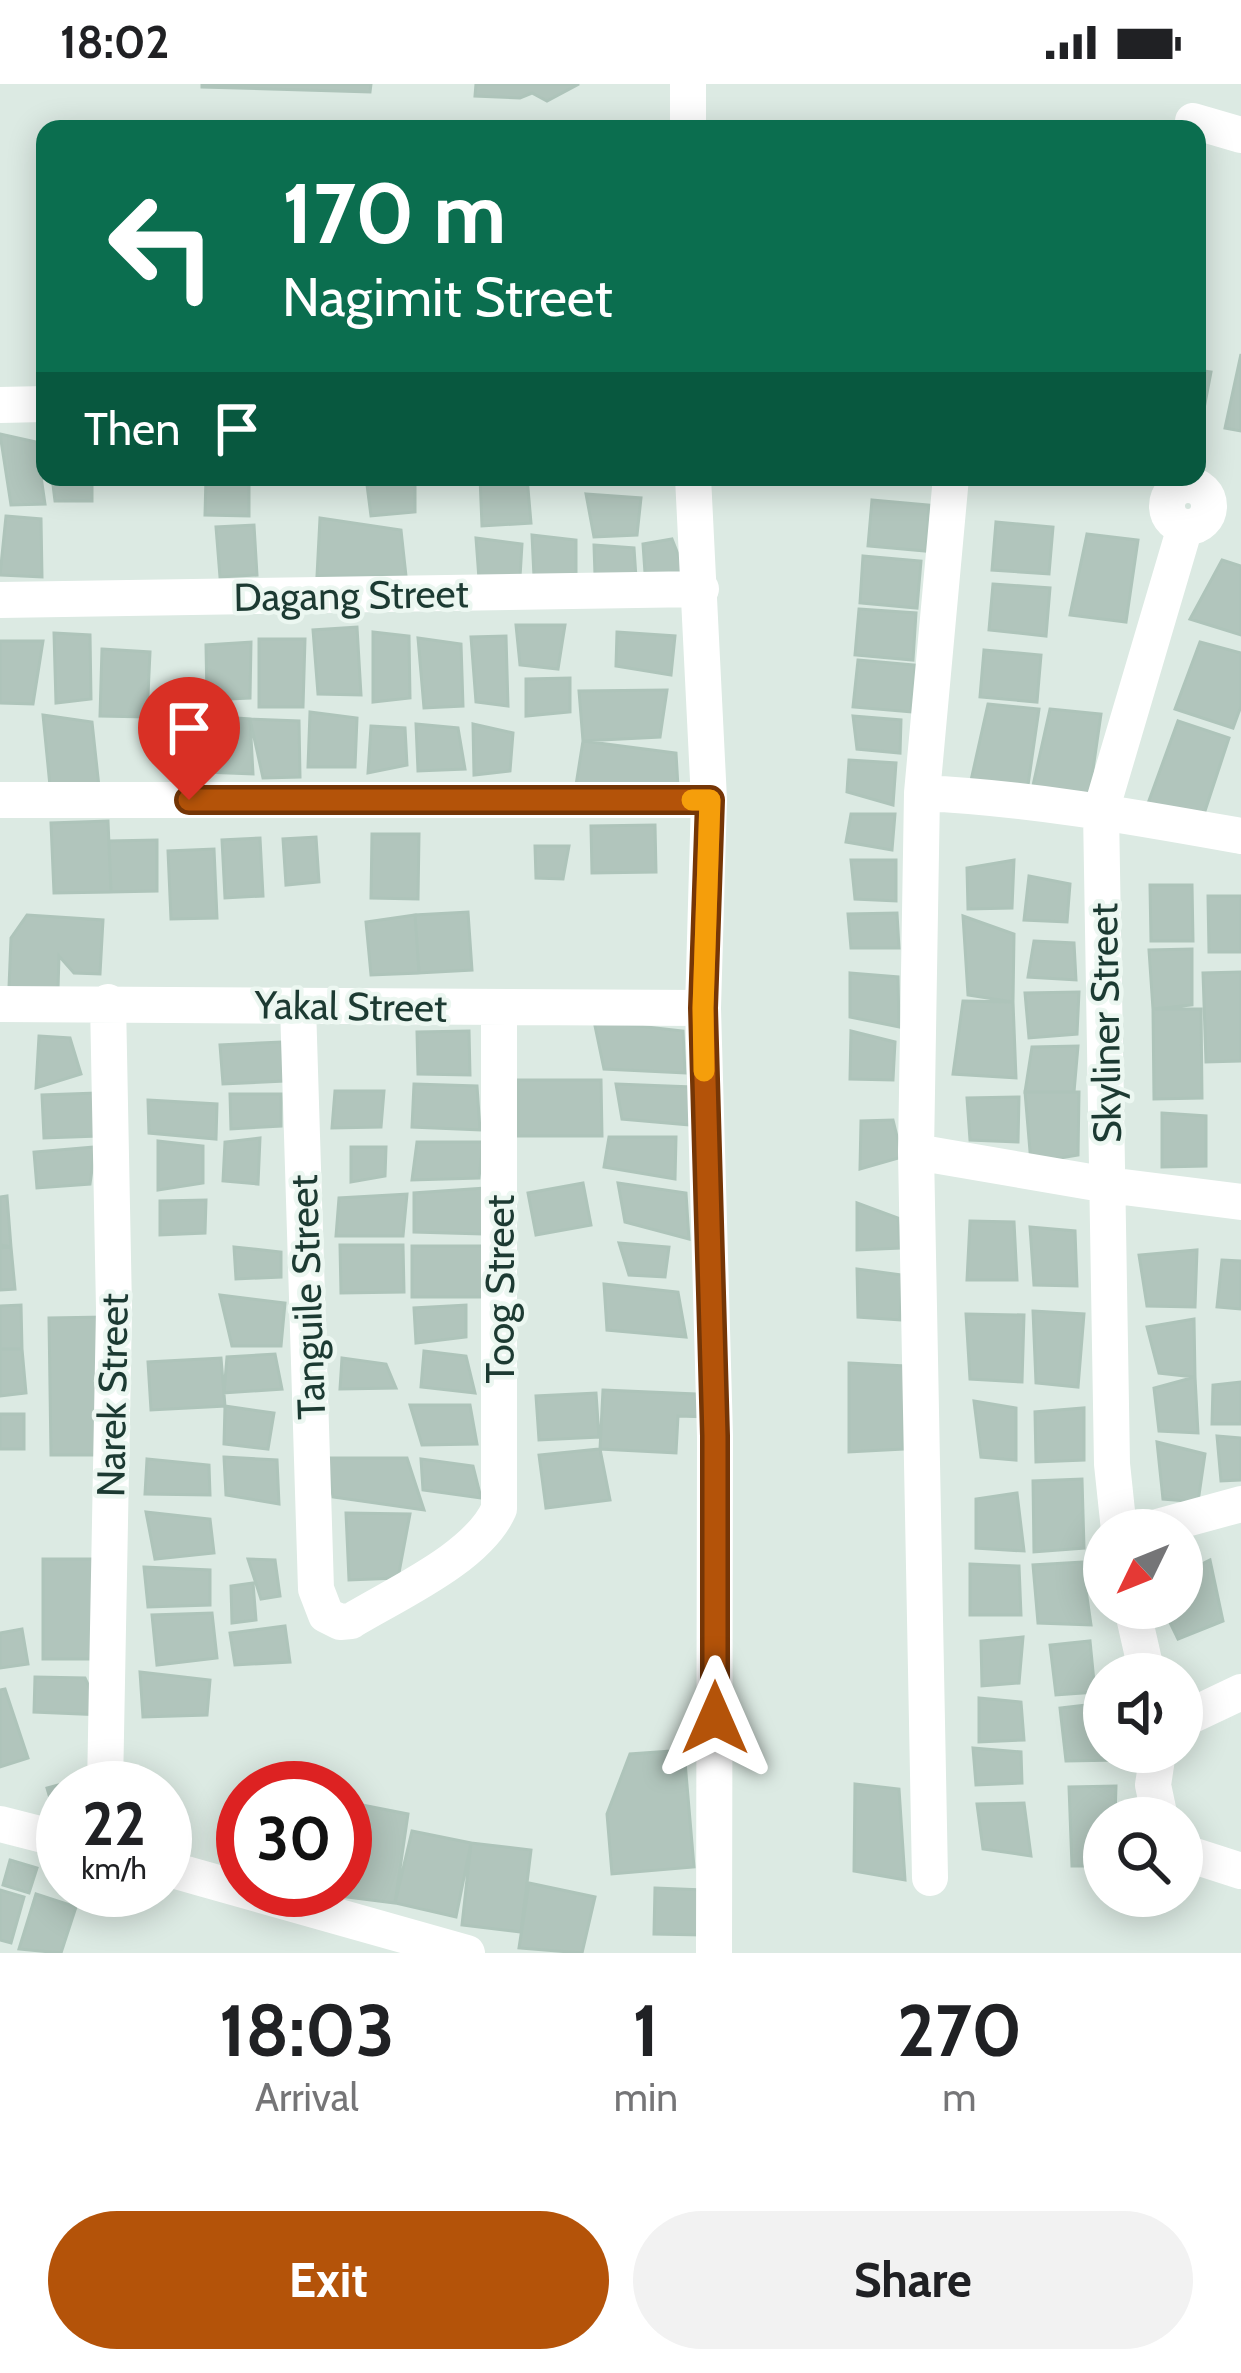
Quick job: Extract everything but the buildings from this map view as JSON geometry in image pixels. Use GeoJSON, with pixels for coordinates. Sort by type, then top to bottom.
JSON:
{"type":"FeatureCollection","features":[{"type":"Feature","properties":{"kind":"street"},"geometry":{"type":"LineString","coordinates":[[688,84],[688,120]]}},
{"type":"Feature","properties":{"kind":"street"},"geometry":{"type":"LineString","coordinates":[[1206,126],[1241,135]]}},
{"type":"Feature","properties":{"kind":"street"},"geometry":{"type":"LineString","coordinates":[[0,405],[36,404]]}},
{"type":"Feature","properties":{"kind":"street"},"geometry":{"type":"LineString","coordinates":[[694,486],[710,800],[703,1008],[715,1436],[715,1953]]}},
{"type":"Feature","properties":{"kind":"street"},"geometry":{"type":"LineString","coordinates":[[930,1878],[916,1152],[922,793],[950,486]]}},
{"type":"Feature","properties":{"kind":"street","name":"Skyliner Street"},"geometry":{"type":"LineString","coordinates":[[1117,1509],[1112,1464],[1101,812],[1184,527]]}},
{"type":"Feature","properties":{"kind":"street","name":"Dagang Street"},"geometry":{"type":"LineString","coordinates":[[0,600],[701,589]]}},
{"type":"Feature","properties":{"kind":"street"},"geometry":{"type":"LineString","coordinates":[[922,793],[1101,812],[1241,836]]}},
{"type":"Feature","properties":{"kind":"street"},"geometry":{"type":"LineString","coordinates":[[0,800],[710,800]]}},
{"type":"Feature","properties":{"kind":"street","name":"Narek Street"},"geometry":{"type":"LineString","coordinates":[[106,1761],[114,1309],[108,1002]]}},
{"type":"Feature","properties":{"kind":"street","name":"Yakal Street"},"geometry":{"type":"LineString","coordinates":[[0,1004],[703,1008]]}},
{"type":"Feature","properties":{"kind":"street","name":"Tanguile Street"},"geometry":{"type":"LineString","coordinates":[[298,1006],[316,1588]]}},
{"type":"Feature","properties":{"kind":"street","name":"Toog Street"},"geometry":{"type":"LineString","coordinates":[[316,1588],[326,1615],[351,1621],[481,1539],[499,1509],[500,1008]]}},
{"type":"Feature","properties":{"kind":"street"},"geometry":{"type":"LineString","coordinates":[[916,1152],[1241,1202]]}},
{"type":"Feature","properties":{"kind":"street"},"geometry":{"type":"LineString","coordinates":[[1203,1514],[1241,1504]]}},
{"type":"Feature","properties":{"kind":"street"},"geometry":{"type":"LineString","coordinates":[[1203,1710],[1241,1692]]}},
{"type":"Feature","properties":{"kind":"street"},"geometry":{"type":"LineString","coordinates":[[0,1824],[36,1833]]}},
{"type":"Feature","properties":{"kind":"street"},"geometry":{"type":"LineString","coordinates":[[1203,1859],[1241,1871]]}},
{"type":"Feature","properties":{"kind":"street"},"geometry":{"type":"LineString","coordinates":[[192,1876],[467,1953]]}},
{"type":"Feature","properties":{"kind":"slow traffic"},"geometry":{"type":"LineString","coordinates":[[692,800],[710,800],[704,1071]]}},
{"type":"Feature","properties":{"kind":"route"},"geometry":{"type":"LineString","coordinates":[[189,800],[710,800],[703,1008],[715,1436],[715,1718]]}}]}
